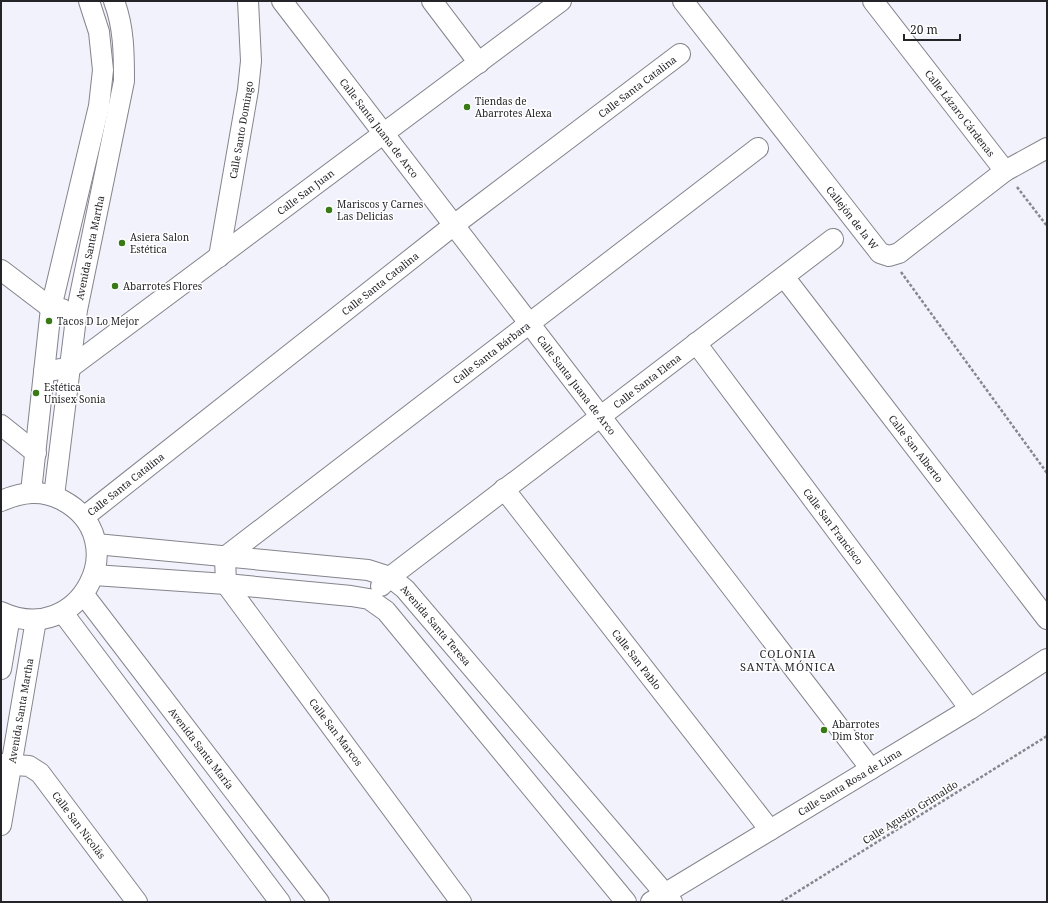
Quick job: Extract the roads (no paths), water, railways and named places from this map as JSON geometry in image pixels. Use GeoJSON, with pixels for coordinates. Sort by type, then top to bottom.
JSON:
{"type":"FeatureCollection","features":[{"type":"Feature","properties":{"kind":"street"},"geometry":{"type":"LineString","coordinates":[[31,492],[51,308],[99,106],[102,84],[103,70],[99,32],[89,1]]}},
{"type":"Feature","properties":{"kind":"street","name":"Avenida Santa Martha"},"geometry":{"type":"LineString","coordinates":[[54,496],[77,310],[124,81],[124,45],[118,10],[114,1]]}},
{"type":"Feature","properties":{"kind":"street","name":"Calle Santo Domingo"},"geometry":{"type":"LineString","coordinates":[[219,257],[248,90],[251,61],[248,1]]}},
{"type":"Feature","properties":{"kind":"street","name":"Calle Santa Juana de Arco"},"geometry":{"type":"LineString","coordinates":[[282,1],[871,769]]}},
{"type":"Feature","properties":{"kind":"street"},"geometry":{"type":"LineString","coordinates":[[432,1],[478,63]]}},
{"type":"Feature","properties":{"kind":"street","name":"Calle San Juan"},"geometry":{"type":"LineString","coordinates":[[44,372],[71,367],[561,1]]}},
{"type":"Feature","properties":{"kind":"street","name":"Callejón de la W"},"geometry":{"type":"LineString","coordinates":[[683,1],[880,253],[889,256],[899,253],[1005,171]]}},
{"type":"Feature","properties":{"kind":"street","name":"Calle Lázaro Cárdenas"},"geometry":{"type":"LineString","coordinates":[[873,1],[1005,171]]}},
{"type":"Feature","properties":{"kind":"street","name":"Calle Santa Catalina"},"geometry":{"type":"LineString","coordinates":[[84,517],[454,225],[680,54]]}},
{"type":"Feature","properties":{"kind":"street","name":"Calle Santa Bárbara"},"geometry":{"type":"LineString","coordinates":[[225,557],[758,148]]}},
{"type":"Feature","properties":{"kind":"street"},"geometry":{"type":"LineString","coordinates":[[1005,171],[1047,148]]}},
{"type":"Feature","properties":{"kind":"street","name":"Calle Santa Elena"},"geometry":{"type":"LineString","coordinates":[[369,599],[390,577],[696,343],[785,278],[833,239]]}},
{"type":"Feature","properties":{"kind":"street"},"geometry":{"type":"LineString","coordinates":[[1,270],[51,308],[77,310]]}},
{"type":"Feature","properties":{"kind":"street","name":"Calle San Alberto"},"geometry":{"type":"LineString","coordinates":[[785,278],[1047,619]]}},
{"type":"Feature","properties":{"kind":"street","name":"Calle San Francisco"},"geometry":{"type":"LineString","coordinates":[[696,343],[970,708]]}},
{"type":"Feature","properties":{"kind":"street"},"geometry":{"type":"LineString","coordinates":[[1,425],[36,453]]}},
{"type":"Feature","properties":{"kind":"street","name":"Calle San Pablo"},"geometry":{"type":"LineString","coordinates":[[504,489],[770,830]]}},
{"type":"Feature","properties":{"kind":"street"},"geometry":{"type":"LineString","coordinates":[[1,501],[14,495],[31,492],[54,496],[70,505],[84,517],[92,530],[96,544],[97,560],[94,575],[84,595],[63,613],[50,618],[36,620],[23,620],[6,614],[1,669]]}},
{"type":"Feature","properties":{"kind":"street","name":"Avenida Santa Teresa"},"geometry":{"type":"LineString","coordinates":[[96,544],[368,570],[390,577],[405,589],[528,733],[663,899]]}},
{"type":"Feature","properties":{"kind":"street"},"geometry":{"type":"LineString","coordinates":[[225,557],[226,584]]}},
{"type":"Feature","properties":{"kind":"street"},"geometry":{"type":"LineString","coordinates":[[94,575],[226,584],[369,599],[386,611],[626,902]]}},
{"type":"Feature","properties":{"kind":"street","name":"Calle San Marcos"},"geometry":{"type":"LineString","coordinates":[[226,584],[461,902]]}},
{"type":"Feature","properties":{"kind":"street","name":"Avenida Santa María"},"geometry":{"type":"LineString","coordinates":[[84,595],[319,902]]}},
{"type":"Feature","properties":{"kind":"street"},"geometry":{"type":"LineString","coordinates":[[63,613],[280,902]]}},
{"type":"Feature","properties":{"kind":"street","name":"Avenida Santa Martha"},"geometry":{"type":"LineString","coordinates":[[1,825],[6,764],[36,620]]}},
{"type":"Feature","properties":{"kind":"street","name":"Calle Santa Rosa de Lima"},"geometry":{"type":"LineString","coordinates":[[663,899],[770,830],[970,708],[1047,659]]}},
{"type":"Feature","properties":{"kind":"street"},"geometry":{"type":"LineString","coordinates":[[504,754],[528,733]]}},
{"type":"Feature","properties":{"kind":"street","name":"Calle San Nicolás"},"geometry":{"type":"LineString","coordinates":[[6,764],[29,766],[40,773],[137,902]]}},
{"type":"Feature","properties":{"kind":"place","name":"Tiendas de Abarrotes Alexa"},"geometry":{"type":"Point","coordinates":[467,107]}},
{"type":"Feature","properties":{"kind":"place","name":"Mariscos y Carnes Las Delicias"},"geometry":{"type":"Point","coordinates":[329,210]}},
{"type":"Feature","properties":{"kind":"place","name":"Asiera Salon Estética"},"geometry":{"type":"Point","coordinates":[122,243]}},
{"type":"Feature","properties":{"kind":"place","name":"Abarrotes Flores"},"geometry":{"type":"Point","coordinates":[115,286]}},
{"type":"Feature","properties":{"kind":"place","name":"Tacos D Lo Mejor"},"geometry":{"type":"Point","coordinates":[49,321]}},
{"type":"Feature","properties":{"kind":"place","name":"Estética Unisex Sonia"},"geometry":{"type":"Point","coordinates":[36,393]}},
{"type":"Feature","properties":{"kind":"place","name":"Abarrotes Dim Stor"},"geometry":{"type":"Point","coordinates":[824,730]}},
{"type":"Feature","properties":{"kind":"district","name":"COLONIA SANTA MÓNICA"},"geometry":{"type":"Point","coordinates":[788,659]}}]}
